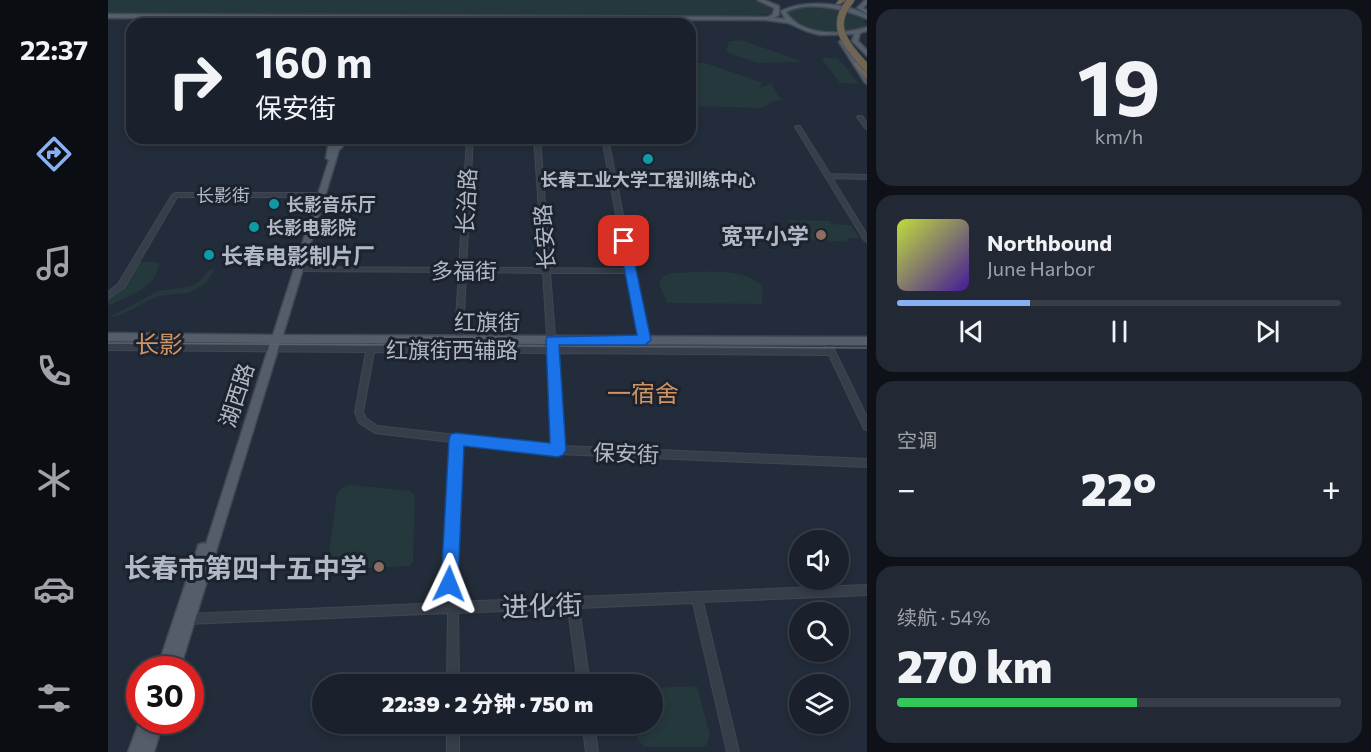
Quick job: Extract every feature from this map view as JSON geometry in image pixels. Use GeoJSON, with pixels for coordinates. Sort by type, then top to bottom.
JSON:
{"type":"FeatureCollection","features":[{"type":"Feature","properties":{"kind":"highway"},"geometry":{"type":"LineString","coordinates":[[842,0],[838,28],[845,42],[867,68]]}},
{"type":"Feature","properties":{"kind":"highway"},"geometry":{"type":"LineString","coordinates":[[861,7],[844,17],[844,28],[851,42],[867,61]]}},
{"type":"Feature","properties":{"kind":"highway"},"geometry":{"type":"LineString","coordinates":[[856,64],[867,77]]}},
{"type":"Feature","properties":{"kind":"main road"},"geometry":{"type":"LineString","coordinates":[[761,0],[784,11],[789,21]]}},
{"type":"Feature","properties":{"kind":"main road"},"geometry":{"type":"LineString","coordinates":[[761,0],[777,7],[776,15],[771,17]]}},
{"type":"Feature","properties":{"kind":"main road"},"geometry":{"type":"LineString","coordinates":[[768,0],[861,7]]}},
{"type":"Feature","properties":{"kind":"main road"},"geometry":{"type":"LineString","coordinates":[[823,0],[842,0]]}},
{"type":"Feature","properties":{"kind":"main road"},"geometry":{"type":"LineString","coordinates":[[829,3],[842,0]]}},
{"type":"Feature","properties":{"kind":"main road"},"geometry":{"type":"LineString","coordinates":[[861,7],[867,1]]}},
{"type":"Feature","properties":{"kind":"main road"},"geometry":{"type":"LineString","coordinates":[[676,18],[771,17],[784,11],[795,2]]}},
{"type":"Feature","properties":{"kind":"main road"},"geometry":{"type":"LineString","coordinates":[[861,7],[867,17]]}},
{"type":"Feature","properties":{"kind":"main road"},"geometry":{"type":"LineString","coordinates":[[108,15],[513,18]]}},
{"type":"Feature","properties":{"kind":"main road"},"geometry":{"type":"LineString","coordinates":[[696,18],[753,18],[789,21],[838,38],[867,82]]}},
{"type":"Feature","properties":{"kind":"main road"},"geometry":{"type":"LineString","coordinates":[[753,18],[779,21],[803,32],[834,39],[843,44]]}},
{"type":"Feature","properties":{"kind":"main road"},"geometry":{"type":"LineString","coordinates":[[826,34],[862,33],[867,54]]}},
{"type":"Feature","properties":{"kind":"main road","name":"湖西路"},"geometry":{"type":"LineString","coordinates":[[274,340],[298,269],[332,151],[330,144]]}},
{"type":"Feature","properties":{"kind":"main road","name":"湖西路"},"geometry":{"type":"LineString","coordinates":[[169,656],[184,619],[319,195],[336,149],[341,144]]}},
{"type":"Feature","properties":{"kind":"main road","name":"红旗街"},"geometry":{"type":"LineString","coordinates":[[108,334],[371,344],[867,341]]}},
{"type":"Feature","properties":{"kind":"main road","name":"红旗街"},"geometry":{"type":"LineString","coordinates":[[274,340],[459,335],[552,342]]}},
{"type":"Feature","properties":{"kind":"main road","name":"红旗街"},"geometry":{"type":"LineString","coordinates":[[645,342],[867,337]]}},
{"type":"Feature","properties":{"kind":"main road","name":"湖西路"},"geometry":{"type":"LineString","coordinates":[[176,656],[184,619]]}},
{"type":"Feature","properties":{"kind":"main road"},"geometry":{"type":"LineString","coordinates":[[136,752],[142,734]]}},
{"type":"Feature","properties":{"kind":"main road"},"geometry":{"type":"LineString","coordinates":[[146,752],[152,734]]}},
{"type":"Feature","properties":{"kind":"street"},"geometry":{"type":"LineString","coordinates":[[860,117],[867,126]]}},
{"type":"Feature","properties":{"kind":"street"},"geometry":{"type":"LineString","coordinates":[[798,127],[867,240]]}},
{"type":"Feature","properties":{"kind":"street","name":"长治路"},"geometry":{"type":"LineString","coordinates":[[459,335],[470,144]]}},
{"type":"Feature","properties":{"kind":"street","name":"长安路"},"geometry":{"type":"LineString","coordinates":[[537,144],[558,450]]}},
{"type":"Feature","properties":{"kind":"street"},"geometry":{"type":"LineString","coordinates":[[606,144],[645,342],[832,352]]}},
{"type":"Feature","properties":{"kind":"street"},"geometry":{"type":"LineString","coordinates":[[828,176],[867,177]]}},
{"type":"Feature","properties":{"kind":"street","name":"长影街"},"geometry":{"type":"LineString","coordinates":[[108,296],[121,286],[174,195],[319,195]]}},
{"type":"Feature","properties":{"kind":"street","name":"多福街"},"geometry":{"type":"LineString","coordinates":[[298,269],[630,271]]}},
{"type":"Feature","properties":{"kind":"street"},"geometry":{"type":"LineString","coordinates":[[108,347],[274,340]]}},
{"type":"Feature","properties":{"kind":"street"},"geometry":{"type":"LineString","coordinates":[[827,341],[867,426]]}},
{"type":"Feature","properties":{"kind":"street","name":"保安街"},"geometry":{"type":"LineString","coordinates":[[371,344],[359,412],[362,420],[375,429],[558,450],[867,463]]}},
{"type":"Feature","properties":{"kind":"street"},"geometry":{"type":"LineString","coordinates":[[453,674],[453,613],[449,604],[456,439]]}},
{"type":"Feature","properties":{"kind":"street","name":"进化街"},"geometry":{"type":"LineString","coordinates":[[184,619],[867,590]]}},
{"type":"Feature","properties":{"kind":"street"},"geometry":{"type":"LineString","coordinates":[[697,598],[733,752]]}},
{"type":"Feature","properties":{"kind":"street"},"geometry":{"type":"LineString","coordinates":[[573,604],[583,674]]}},
{"type":"Feature","properties":{"kind":"street"},"geometry":{"type":"LineString","coordinates":[[453,734],[453,752]]}},
{"type":"Feature","properties":{"kind":"street"},"geometry":{"type":"LineString","coordinates":[[590,734],[592,752]]}},
{"type":"Feature","properties":{"kind":"shaded area"},"geometry":{"type":"Polygon","coordinates":[[[108,0],[753,0],[774,8],[771,14],[748,16],[108,13],[108,0]]]}},
{"type":"Feature","properties":{"kind":"shaded area"},"geometry":{"type":"Polygon","coordinates":[[[813,4],[851,10],[863,19],[866,25],[850,32],[827,32],[804,26],[788,16],[789,10],[799,5],[813,4]]]}},
{"type":"Feature","properties":{"kind":"shaded area"},"geometry":{"type":"Polygon","coordinates":[[[741,40],[800,62],[758,63],[726,52],[729,41],[741,40]]]}},
{"type":"Feature","properties":{"kind":"shaded area"},"geometry":{"type":"Polygon","coordinates":[[[821,58],[838,58],[859,84],[840,83],[821,58]]]}},
{"type":"Feature","properties":{"kind":"shaded area"},"geometry":{"type":"Polygon","coordinates":[[[696,63],[705,63],[763,83],[760,85],[761,88],[771,83],[781,100],[761,108],[696,106],[696,63]]]}},
{"type":"Feature","properties":{"kind":"shaded area"},"geometry":{"type":"Polygon","coordinates":[[[788,220],[830,221],[832,224],[851,225],[859,238],[848,238],[849,242],[796,239],[788,220]]]}},
{"type":"Feature","properties":{"kind":"shaded area"},"geometry":{"type":"Polygon","coordinates":[[[138,262],[159,262],[153,278],[148,285],[133,295],[108,306],[108,300],[123,290],[138,262]]]}},
{"type":"Feature","properties":{"kind":"shaded area"},"geometry":{"type":"Polygon","coordinates":[[[215,269],[206,283],[189,293],[158,296],[120,315],[108,318],[158,291],[192,286],[208,271],[215,269]]]}},
{"type":"Feature","properties":{"kind":"shaded area"},"geometry":{"type":"Polygon","coordinates":[[[708,271],[746,276],[756,280],[763,287],[762,304],[667,303],[659,283],[663,276],[673,273],[708,271]]]}},
{"type":"Feature","properties":{"kind":"shaded area"},"geometry":{"type":"Polygon","coordinates":[[[351,485],[410,491],[415,495],[413,562],[410,566],[327,570],[337,493],[343,487],[351,485]]]}},
{"type":"Feature","properties":{"kind":"shaded area"},"geometry":{"type":"Polygon","coordinates":[[[697,686],[710,735],[707,744],[703,747],[644,747],[638,739],[637,734],[663,734],[663,688],[697,686]]]}},
{"type":"Feature","properties":{"kind":"tram line"},"geometry":{"type":"LineString","coordinates":[[108,343],[867,348]]}},
{"type":"Feature","properties":{"kind":"place","name":"长春工业大学工程训练中心"},"geometry":{"type":"Point","coordinates":[648,159]}},
{"type":"Feature","properties":{"kind":"place","name":"长影音乐厅"},"geometry":{"type":"Point","coordinates":[274,204]}},
{"type":"Feature","properties":{"kind":"place","name":"长影电影院"},"geometry":{"type":"Point","coordinates":[254,227]}},
{"type":"Feature","properties":{"kind":"place","name":"宽平小学"},"geometry":{"type":"Point","coordinates":[821,235]}},
{"type":"Feature","properties":{"kind":"place","name":"长春电影制片厂"},"geometry":{"type":"Point","coordinates":[209,255]}},
{"type":"Feature","properties":{"kind":"place","name":"长春市第四十五中学"},"geometry":{"type":"Point","coordinates":[379,567]}},
{"type":"Feature","properties":{"kind":"district","name":"长影"},"geometry":{"type":"Point","coordinates":[159,343]}},
{"type":"Feature","properties":{"kind":"district","name":"一宿舍"},"geometry":{"type":"Point","coordinates":[643,392]}},
{"type":"Feature","properties":{"kind":"route"},"geometry":{"type":"LineString","coordinates":[[449,584],[456,439],[558,450],[552,340],[645,340],[624,241]]}}]}
